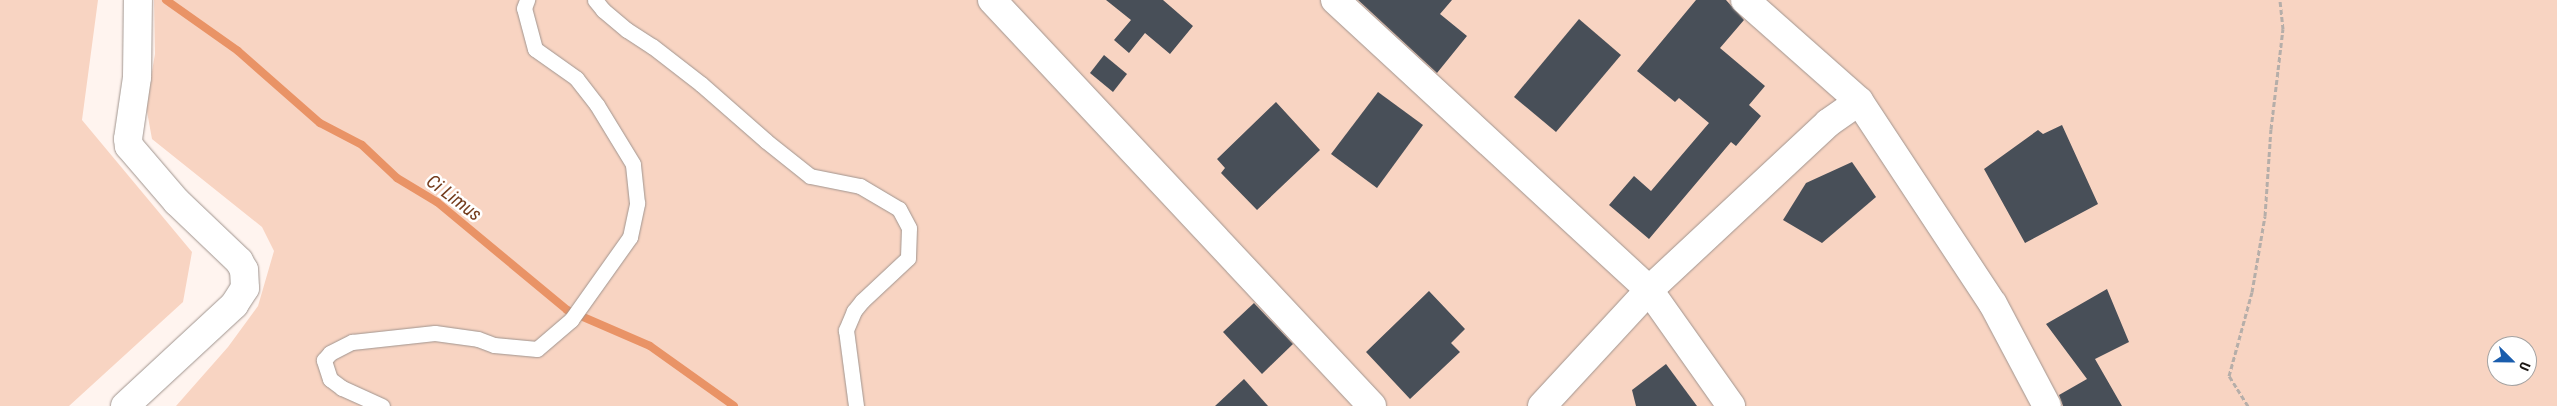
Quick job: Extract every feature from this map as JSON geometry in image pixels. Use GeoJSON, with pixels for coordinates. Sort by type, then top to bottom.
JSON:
{"type":"FeatureCollection","features":[{"type":"Feature","properties":{"kind":"street"},"geometry":{"type":"LineString","coordinates":[[125,406],[234,305],[245,288],[244,270],[239,261],[177,202],[130,146],[128,138],[137,77],[138,0]]}},
{"type":"Feature","properties":{"kind":"street"},"geometry":{"type":"LineString","coordinates":[[992,0],[1372,406]]}},
{"type":"Feature","properties":{"kind":"street"},"geometry":{"type":"LineString","coordinates":[[1335,0],[1649,290],[1731,406]]}},
{"type":"Feature","properties":{"kind":"street"},"geometry":{"type":"LineString","coordinates":[[1745,0],[1859,101],[1993,304],[2047,406]]}},
{"type":"Feature","properties":{"kind":"street"},"geometry":{"type":"LineString","coordinates":[[1542,406],[1649,290],[1828,123],[1859,101]]}},
{"type":"Feature","properties":{"kind":"lane"},"geometry":{"type":"LineString","coordinates":[[382,406],[342,388],[330,379],[324,360],[330,353],[352,342],[435,333],[478,339],[494,346],[537,349],[570,320],[630,237],[637,203],[633,164],[597,105],[576,78],[535,50],[524,8],[527,0]]}},
{"type":"Feature","properties":{"kind":"lane"},"geometry":{"type":"LineString","coordinates":[[595,0],[603,10],[627,30],[652,46],[701,84],[766,141],[810,176],[860,186],[899,210],[909,228],[908,258],[862,300],[854,311],[846,330],[856,406]]}},
{"type":"Feature","properties":{"kind":"path"},"geometry":{"type":"LineString","coordinates":[[2248,406],[2229,376],[2252,292],[2265,216],[2271,129],[2283,29],[2280,0]]}},
{"type":"Feature","properties":{"kind":"shaded area"},"geometry":{"type":"Polygon","coordinates":[[[0,0],[98,0],[82,120],[192,252],[183,302],[69,406],[0,406],[0,0]]]}},
{"type":"Feature","properties":{"kind":"shaded area"},"geometry":{"type":"Polygon","coordinates":[[[154,0],[2557,0],[2557,406],[176,406],[228,347],[258,306],[274,251],[262,227],[152,139],[146,106],[155,54],[154,0]]]}},
{"type":"Feature","properties":{"kind":"building"},"geometry":{"type":"Polygon","coordinates":[[[1106,0],[1163,0],[1193,26],[1170,54],[1145,33],[1129,53],[1114,40],[1131,20],[1106,0]]]}},
{"type":"Feature","properties":{"kind":"building"},"geometry":{"type":"Polygon","coordinates":[[[1358,0],[1452,0],[1440,14],[1467,36],[1437,73],[1358,0]]]}},
{"type":"Feature","properties":{"kind":"building"},"geometry":{"type":"Polygon","coordinates":[[[1696,0],[1726,0],[1744,20],[1720,48],[1765,86],[1749,105],[1761,116],[1736,146],[1731,142],[1649,239],[1609,205],[1634,176],[1651,191],[1709,123],[1679,98],[1675,102],[1637,71],[1696,0]]]}},
{"type":"Feature","properties":{"kind":"building"},"geometry":{"type":"Polygon","coordinates":[[[1579,19],[1621,55],[1556,132],[1514,97],[1579,19]]]}},
{"type":"Feature","properties":{"kind":"building"},"geometry":{"type":"Polygon","coordinates":[[[1104,55],[1127,74],[1113,92],[1090,73],[1104,55]]]}},
{"type":"Feature","properties":{"kind":"building"},"geometry":{"type":"Polygon","coordinates":[[[1378,92],[1423,125],[1377,188],[1331,154],[1378,92]]]}},
{"type":"Feature","properties":{"kind":"building"},"geometry":{"type":"Polygon","coordinates":[[[1276,102],[1320,150],[1257,210],[1221,173],[1225,168],[1217,159],[1276,102]]]}},
{"type":"Feature","properties":{"kind":"building"},"geometry":{"type":"Polygon","coordinates":[[[2062,125],[2098,204],[2025,243],[1984,169],[2038,130],[2043,134],[2062,125]]]}},
{"type":"Feature","properties":{"kind":"building"},"geometry":{"type":"Polygon","coordinates":[[[1852,162],[1876,197],[1822,243],[1783,220],[1806,183],[1852,162]]]}},
{"type":"Feature","properties":{"kind":"building"},"geometry":{"type":"Polygon","coordinates":[[[2107,289],[2129,342],[2095,359],[2122,406],[2063,406],[2059,395],[2087,379],[2046,324],[2107,289]]]}},
{"type":"Feature","properties":{"kind":"building"},"geometry":{"type":"Polygon","coordinates":[[[1429,291],[1465,329],[1451,343],[1460,352],[1410,399],[1366,352],[1429,291]]]}},
{"type":"Feature","properties":{"kind":"building"},"geometry":{"type":"Polygon","coordinates":[[[1254,303],[1293,344],[1262,374],[1223,332],[1254,303]]]}},
{"type":"Feature","properties":{"kind":"building"},"geometry":{"type":"Polygon","coordinates":[[[1666,364],[1697,406],[1636,406],[1632,390],[1666,364]]]}},
{"type":"Feature","properties":{"kind":"building"},"geometry":{"type":"Polygon","coordinates":[[[1244,379],[1268,406],[1215,406],[1244,379]]]}},
{"type":"Feature","properties":{"kind":"waterway","name":"Ci Limus"},"geometry":{"type":"LineString","coordinates":[[166,0],[238,51],[320,123],[362,145],[397,178],[437,202],[567,310],[650,346],[734,406]]}}]}
